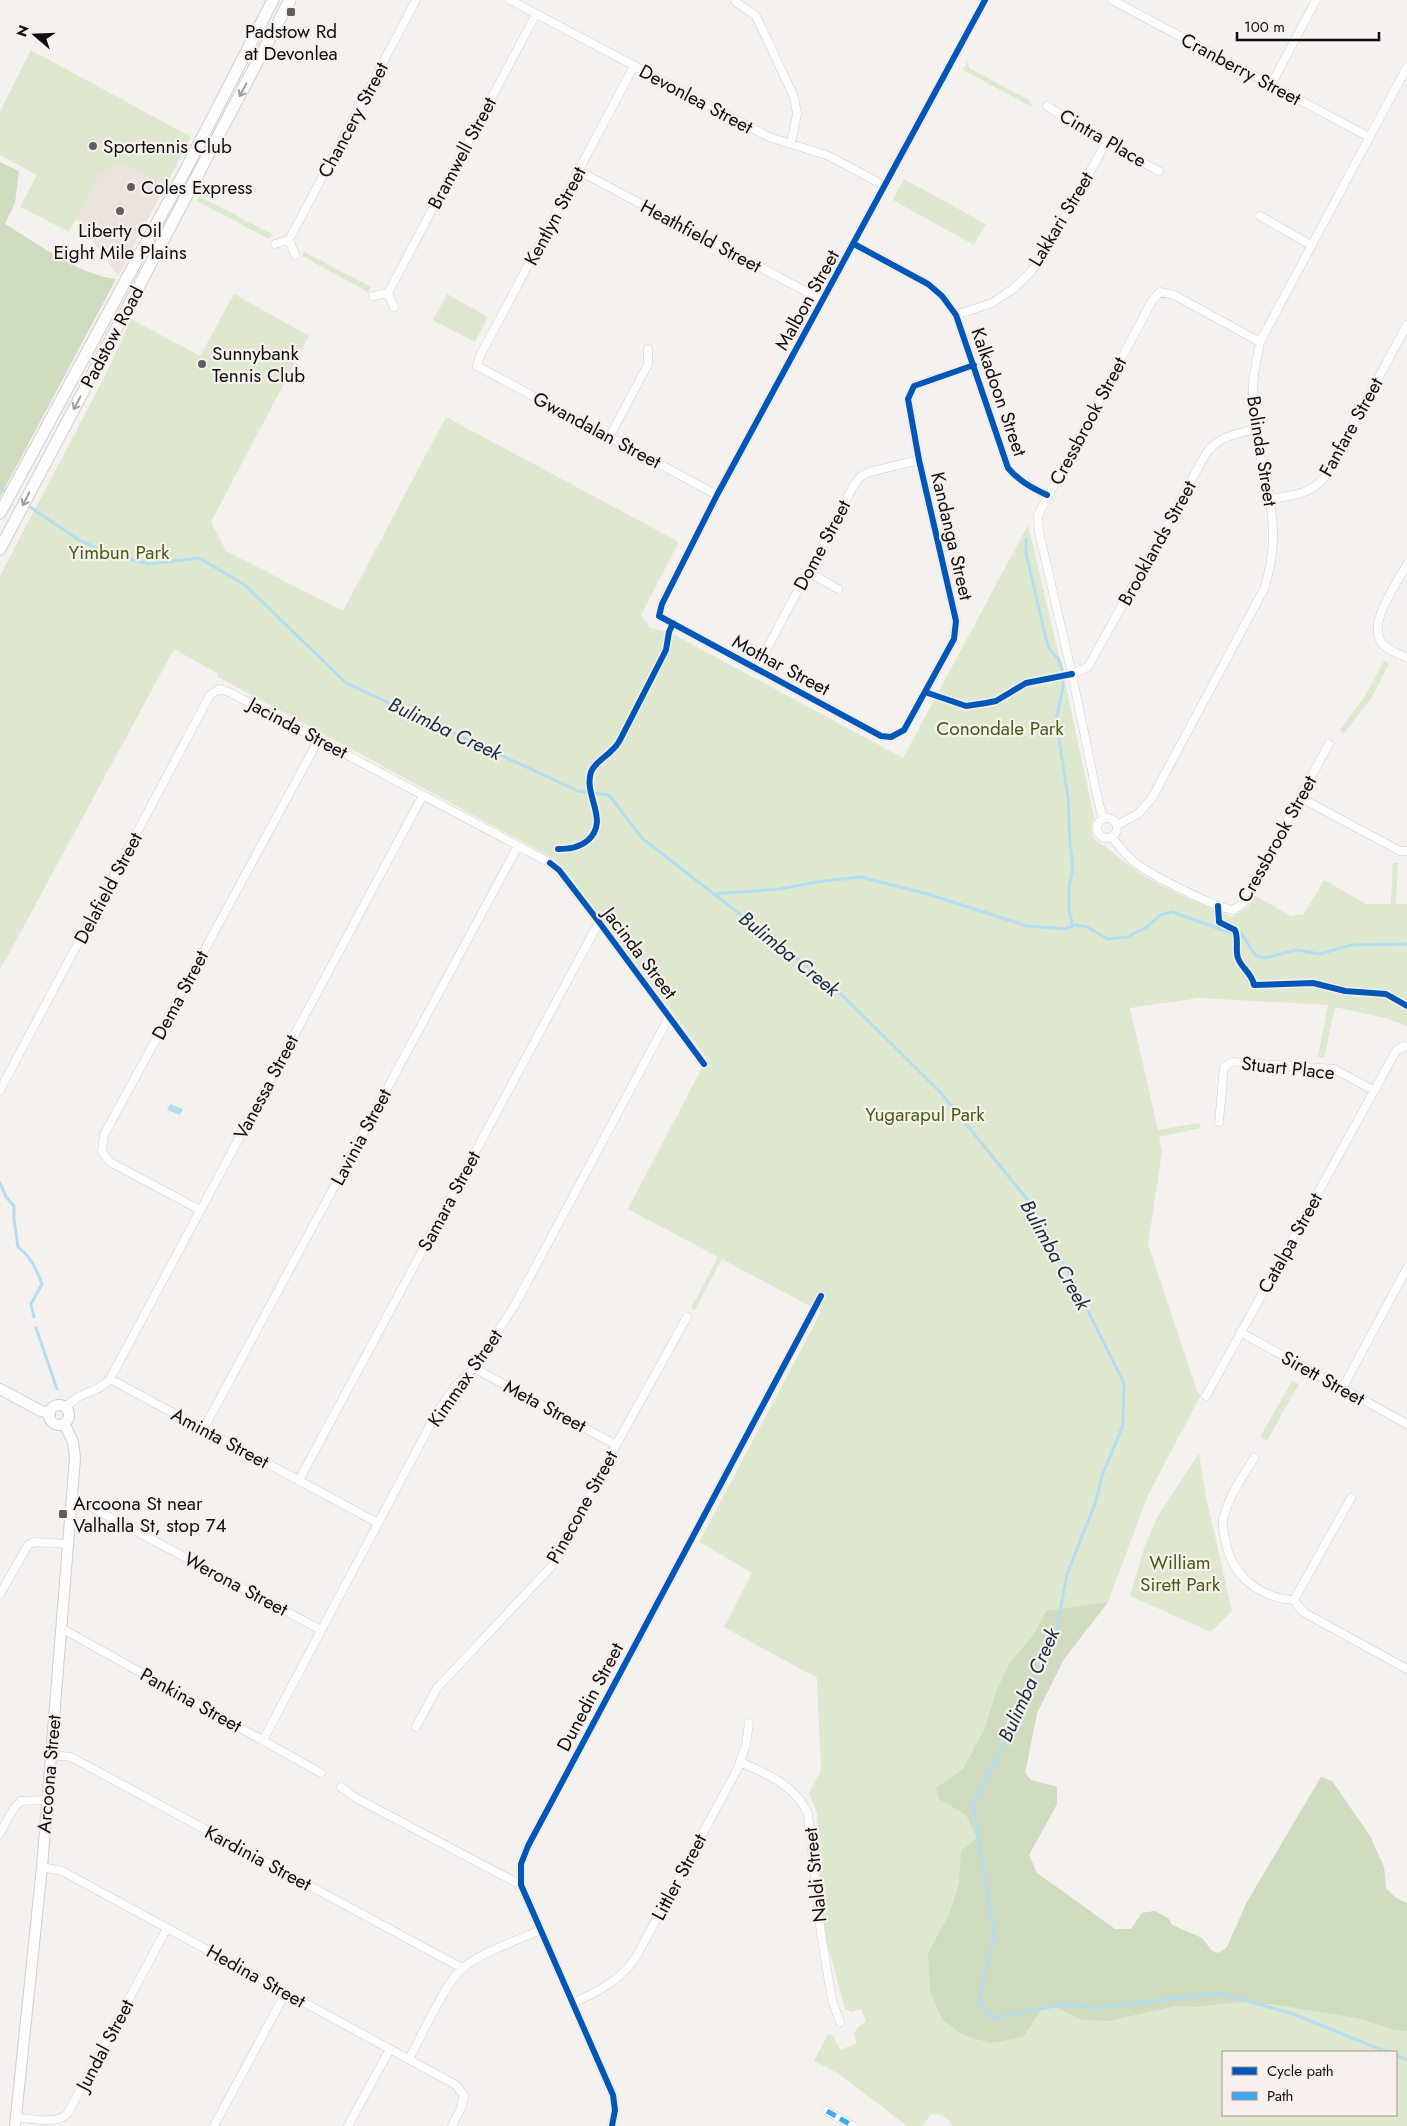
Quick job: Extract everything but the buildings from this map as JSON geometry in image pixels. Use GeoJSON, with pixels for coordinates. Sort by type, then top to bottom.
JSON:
{"type":"FeatureCollection","features":[{"type":"Feature","properties":{"kind":"main road","name":"Padstow Road"},"geometry":{"type":"LineString","coordinates":[[0,513],[184,171],[273,0]]}},
{"type":"Feature","properties":{"kind":"main road","name":"Padstow Road"},"geometry":{"type":"LineString","coordinates":[[2,545],[290,0]]}},
{"type":"Feature","properties":{"kind":"street","name":"Chancery Street"},"geometry":{"type":"LineString","coordinates":[[289,240],[416,0]]}},
{"type":"Feature","properties":{"kind":"street","name":"Devonlea Street"},"geometry":{"type":"LineString","coordinates":[[510,0],[769,137],[829,156],[885,186]]}},
{"type":"Feature","properties":{"kind":"street","name":"Malbon Street"},"geometry":{"type":"LineString","coordinates":[[658,616],[662,604],[717,495],[824,301],[985,0]]}},
{"type":"Feature","properties":{"kind":"street","name":"Cranberry Street"},"geometry":{"type":"LineString","coordinates":[[1112,0],[1369,137]]}},
{"type":"Feature","properties":{"kind":"street"},"geometry":{"type":"LineString","coordinates":[[1271,85],[1316,0]]}},
{"type":"Feature","properties":{"kind":"street"},"geometry":{"type":"LineString","coordinates":[[736,2],[756,16],[794,97],[797,114],[791,143]]}},
{"type":"Feature","properties":{"kind":"street","name":"Bramwell Street"},"geometry":{"type":"LineString","coordinates":[[388,292],[536,14]]}},
{"type":"Feature","properties":{"kind":"street","name":"Kentlyn Street"},"geometry":{"type":"LineString","coordinates":[[477,366],[480,356],[634,66]]}},
{"type":"Feature","properties":{"kind":"street","name":"Bolinda Street"},"geometry":{"type":"LineString","coordinates":[[1117,825],[1138,814],[1152,798],[1264,588],[1271,568],[1274,534],[1270,499],[1255,429],[1252,390],[1260,342],[1407,67]]}},
{"type":"Feature","properties":{"kind":"street","name":"Cintra Place"},"geometry":{"type":"LineString","coordinates":[[1047,106],[1106,142],[1159,171]]}},
{"type":"Feature","properties":{"kind":"street","name":"Lakkari Street"},"geometry":{"type":"LineString","coordinates":[[956,315],[992,303],[1013,289],[1029,274],[1044,254],[1106,142]]}},
{"type":"Feature","properties":{"kind":"street","name":"Heathfield Street"},"geometry":{"type":"LineString","coordinates":[[579,171],[824,301]]}},
{"type":"Feature","properties":{"kind":"street"},"geometry":{"type":"LineString","coordinates":[[1260,216],[1311,245]]}},
{"type":"Feature","properties":{"kind":"street"},"geometry":{"type":"LineString","coordinates":[[274,244],[289,240],[295,254]]}},
{"type":"Feature","properties":{"kind":"street","name":"Kalkadoon Street"},"geometry":{"type":"LineString","coordinates":[[854,244],[928,284],[942,296],[956,315],[1008,468],[1015,477],[1047,496]]}},
{"type":"Feature","properties":{"kind":"street"},"geometry":{"type":"LineString","coordinates":[[373,296],[388,292],[394,306]]}},
{"type":"Feature","properties":{"kind":"street","name":"Cressbrook Street"},"geometry":{"type":"LineString","coordinates":[[1104,819],[1098,800],[1072,674],[1039,532],[1038,515],[1152,301],[1160,292],[1174,295],[1260,342]]}},
{"type":"Feature","properties":{"kind":"street","name":"Fanfare Street"},"geometry":{"type":"LineString","coordinates":[[1270,499],[1306,492],[1316,487],[1324,478],[1407,325]]}},
{"type":"Feature","properties":{"kind":"street"},"geometry":{"type":"LineString","coordinates":[[610,436],[648,364],[648,349]]}},
{"type":"Feature","properties":{"kind":"street","name":"Kandanga Street"},"geometry":{"type":"LineString","coordinates":[[891,737],[904,730],[908,723],[954,639],[956,621],[919,460],[908,399],[914,386],[974,365]]}},
{"type":"Feature","properties":{"kind":"street","name":"Gwandalan Street"},"geometry":{"type":"LineString","coordinates":[[477,366],[717,495]]}},
{"type":"Feature","properties":{"kind":"street","name":"Brooklands Street"},"geometry":{"type":"LineString","coordinates":[[1072,674],[1088,667],[1207,452],[1214,443],[1225,437],[1255,429]]}},
{"type":"Feature","properties":{"kind":"street","name":"Dome Street"},"geometry":{"type":"LineString","coordinates":[[756,668],[860,477],[869,472],[919,460]]}},
{"type":"Feature","properties":{"kind":"street"},"geometry":{"type":"LineString","coordinates":[[1407,564],[1378,618],[1376,631],[1382,643],[1407,658]]}},
{"type":"Feature","properties":{"kind":"street"},"geometry":{"type":"LineString","coordinates":[[808,572],[838,589]]}},
{"type":"Feature","properties":{"kind":"street","name":"Mothar Street"},"geometry":{"type":"LineString","coordinates":[[658,616],[881,736],[891,737]]}},
{"type":"Feature","properties":{"kind":"street","name":"Jacinda Street"},"geometry":{"type":"LineString","coordinates":[[219,689],[230,692],[554,865],[599,922],[704,1064]]}},
{"type":"Feature","properties":{"kind":"street","name":"Delafield Street"},"geometry":{"type":"LineString","coordinates":[[0,1090],[210,695],[219,689]]}},
{"type":"Feature","properties":{"kind":"street","name":"Dema Street"},"geometry":{"type":"LineString","coordinates":[[200,1210],[110,1162],[102,1152],[104,1136],[318,739]]}},
{"type":"Feature","properties":{"kind":"street","name":"Cressbrook Street"},"geometry":{"type":"LineString","coordinates":[[1112,838],[1133,861],[1153,874],[1218,906],[1233,910],[1242,904],[1329,744]]}},
{"type":"Feature","properties":{"kind":"street","name":"Vanessa Street"},"geometry":{"type":"LineString","coordinates":[[110,1379],[423,795]]}},
{"type":"Feature","properties":{"kind":"street"},"geometry":{"type":"LineString","coordinates":[[1301,798],[1400,851],[1407,851]]}},
{"type":"Feature","properties":{"kind":"street"},"geometry":{"type":"LineString","coordinates":[[1104,819],[1112,819],[1117,825],[1116,834],[1112,838],[1104,838],[1098,833],[1098,825],[1104,819]]}},
{"type":"Feature","properties":{"kind":"street","name":"Lavinia Street"},"geometry":{"type":"LineString","coordinates":[[204,1428],[518,846]]}},
{"type":"Feature","properties":{"kind":"street","name":"Samara Street"},"geometry":{"type":"LineString","coordinates":[[299,1480],[599,922]]}},
{"type":"Feature","properties":{"kind":"street","name":"Kimmax Street"},"geometry":{"type":"LineString","coordinates":[[263,1740],[436,1414],[455,1387],[474,1368],[516,1303],[670,1017]]}},
{"type":"Feature","properties":{"kind":"street","name":"Catalpa Street"},"geometry":{"type":"LineString","coordinates":[[1206,1396],[1396,1051],[1404,1046],[1407,1047]]}},
{"type":"Feature","properties":{"kind":"street","name":"Stuart Place"},"geometry":{"type":"LineString","coordinates":[[1219,1122],[1222,1076],[1224,1067],[1232,1062],[1334,1070],[1375,1091]]}},
{"type":"Feature","properties":{"kind":"street"},"geometry":{"type":"LineString","coordinates":[[1342,1389],[1407,1268]]}},
{"type":"Feature","properties":{"kind":"street","name":"Dunedin Street"},"geometry":{"type":"LineString","coordinates":[[612,2126],[615,2110],[613,2095],[520,1885],[521,1864],[528,1846],[821,1296]]}},
{"type":"Feature","properties":{"kind":"street","name":"Pinecone Street"},"geometry":{"type":"LineString","coordinates":[[416,1727],[437,1688],[550,1568],[560,1554],[616,1445],[687,1317]]}},
{"type":"Feature","properties":{"kind":"street","name":"Sirett Street"},"geometry":{"type":"LineString","coordinates":[[1240,1332],[1407,1424]]}},
{"type":"Feature","properties":{"kind":"street","name":"Meta Street"},"geometry":{"type":"LineString","coordinates":[[474,1368],[616,1445]]}},
{"type":"Feature","properties":{"kind":"street"},"geometry":{"type":"LineString","coordinates":[[66,1408],[77,1396],[101,1387],[110,1379]]}},
{"type":"Feature","properties":{"kind":"street","name":"Aminta Street"},"geometry":{"type":"LineString","coordinates":[[110,1379],[378,1523]]}},
{"type":"Feature","properties":{"kind":"street"},"geometry":{"type":"LineString","coordinates":[[0,1389],[41,1411],[50,1413]]}},
{"type":"Feature","properties":{"kind":"street"},"geometry":{"type":"LineString","coordinates":[[50,1413],[56,1406],[66,1408]]}},
{"type":"Feature","properties":{"kind":"street"},"geometry":{"type":"LineString","coordinates":[[50,1413],[52,1422],[58,1425],[64,1424],[69,1416],[66,1408]]}},
{"type":"Feature","properties":{"kind":"street","name":"Arcoona Street"},"geometry":{"type":"LineString","coordinates":[[15,2121],[42,1867],[75,1458],[73,1442],[64,1424]]}},
{"type":"Feature","properties":{"kind":"street"},"geometry":{"type":"LineString","coordinates":[[1254,1458],[1228,1503],[1223,1523],[1227,1549],[1236,1570],[1252,1585],[1278,1599],[1294,1600],[1303,1612],[1407,1669]]}},
{"type":"Feature","properties":{"kind":"street","name":"Werona Street"},"geometry":{"type":"LineString","coordinates":[[72,1497],[321,1630]]}},
{"type":"Feature","properties":{"kind":"street"},"geometry":{"type":"LineString","coordinates":[[1294,1600],[1350,1498]]}},
{"type":"Feature","properties":{"kind":"street"},"geometry":{"type":"LineString","coordinates":[[0,1594],[28,1545],[34,1542],[67,1544]]}},
{"type":"Feature","properties":{"kind":"street","name":"Pankina Street"},"geometry":{"type":"LineString","coordinates":[[61,1628],[321,1772]]}},
{"type":"Feature","properties":{"kind":"street","name":"Littler Street"},"geometry":{"type":"LineString","coordinates":[[573,2003],[611,1984],[630,1965],[740,1762],[746,1745],[749,1723]]}},
{"type":"Feature","properties":{"kind":"street","name":"Kardinia Street"},"geometry":{"type":"LineString","coordinates":[[51,1755],[71,1757],[462,1968]]}},
{"type":"Feature","properties":{"kind":"street","name":"Naldi Street"},"geometry":{"type":"LineString","coordinates":[[740,1762],[792,1790],[801,1800],[808,1814],[821,1934],[832,2000],[840,2022]]}},
{"type":"Feature","properties":{"kind":"street"},"geometry":{"type":"LineString","coordinates":[[341,1787],[356,1798],[520,1885]]}},
{"type":"Feature","properties":{"kind":"street"},"geometry":{"type":"LineString","coordinates":[[0,1833],[14,1808],[21,1801],[47,1800]]}},
{"type":"Feature","properties":{"kind":"street","name":"Hedina Street"},"geometry":{"type":"LineString","coordinates":[[42,1867],[62,1871],[456,2085],[464,2096],[461,2108],[452,2126]]}},
{"type":"Feature","properties":{"kind":"street","name":"Jundal Street"},"geometry":{"type":"LineString","coordinates":[[15,2121],[55,2120],[64,2117],[68,2113],[167,1928]]}},
{"type":"Feature","properties":{"kind":"street"},"geometry":{"type":"LineString","coordinates":[[409,2059],[451,1982],[462,1968],[473,1960],[540,1930]]}},
{"type":"Feature","properties":{"kind":"street"},"geometry":{"type":"LineString","coordinates":[[214,2126],[286,1992]]}},
{"type":"Feature","properties":{"kind":"street"},"geometry":{"type":"LineString","coordinates":[[348,2126],[390,2049]]}},
{"type":"Feature","properties":{"kind":"street"},"geometry":{"type":"LineString","coordinates":[[827,2111],[853,2126]]}},
{"type":"Feature","properties":{"kind":"shaded area"},"geometry":{"type":"Polygon","coordinates":[[[121,161],[166,185],[118,276],[76,219],[100,174],[121,161]]]}},
{"type":"Feature","properties":{"kind":"green space","name":"Sportennis Club"},"geometry":{"type":"Polygon","coordinates":[[[31,50],[191,137],[166,185],[121,161],[100,174],[69,232],[20,207],[37,175],[0,155],[0,111],[31,50]]]}},
{"type":"Feature","properties":{"kind":"green space"},"geometry":{"type":"Polygon","coordinates":[[[968,61],[969,68],[1029,100],[1032,107],[963,70],[968,61]]]}},
{"type":"Feature","properties":{"kind":"green space"},"geometry":{"type":"Polygon","coordinates":[[[0,162],[19,171],[15,203],[5,224],[73,265],[116,279],[0,497],[0,162]]]}},
{"type":"Feature","properties":{"kind":"green space"},"geometry":{"type":"Polygon","coordinates":[[[904,179],[986,224],[974,245],[893,200],[904,179]]]}},
{"type":"Feature","properties":{"kind":"green space"},"geometry":{"type":"Polygon","coordinates":[[[199,196],[272,234],[269,239],[197,201],[199,196]]]}},
{"type":"Feature","properties":{"kind":"green space"},"geometry":{"type":"Polygon","coordinates":[[[304,252],[371,287],[368,292],[302,256],[304,252]]]}},
{"type":"Feature","properties":{"kind":"green space","name":"Yugarapul Park"},"geometry":{"type":"Polygon","coordinates":[[[234,294],[309,336],[211,522],[226,551],[343,611],[446,417],[679,542],[641,615],[650,628],[669,632],[903,758],[1028,525],[1094,817],[1091,829],[1094,839],[1148,878],[1232,917],[1248,907],[1254,895],[1291,916],[1304,914],[1324,880],[1366,904],[1391,904],[1393,863],[1398,863],[1396,904],[1407,904],[1407,1026],[1385,1018],[1335,1007],[1324,1058],[1318,1057],[1328,1005],[1199,998],[1130,1008],[1158,1130],[1199,1123],[1201,1128],[1159,1137],[1162,1152],[1148,1244],[1197,1391],[1201,1395],[1148,1495],[1108,1602],[1064,1659],[1037,1713],[1025,1773],[1031,1780],[1057,1787],[1057,1804],[1029,1855],[1037,1873],[1115,1929],[1131,1929],[1142,1913],[1155,1911],[1168,1918],[1172,1925],[1202,1938],[1212,1951],[1219,1953],[1227,1947],[1247,1902],[1321,1777],[1332,1781],[1370,1836],[1384,1867],[1386,1888],[1396,1898],[1407,1903],[1407,2126],[953,2126],[944,2117],[931,2114],[922,2126],[907,2126],[839,2074],[814,2061],[828,2034],[833,2036],[840,2050],[857,2043],[854,2034],[858,2027],[866,2022],[861,2009],[852,2012],[845,2009],[826,1939],[820,1888],[817,1813],[809,1793],[821,1770],[817,1678],[724,1627],[752,1573],[699,1542],[821,1312],[722,1259],[695,1310],[691,1308],[718,1257],[628,1209],[707,1058],[563,867],[549,856],[218,677],[217,673],[174,649],[0,970],[0,576],[107,372],[131,319],[200,356],[234,294]]]}},
{"type":"Feature","properties":{"kind":"green space"},"geometry":{"type":"Polygon","coordinates":[[[447,294],[488,317],[475,342],[433,320],[447,294]]]}},
{"type":"Feature","properties":{"kind":"green space"},"geometry":{"type":"Polygon","coordinates":[[[1384,661],[1389,664],[1372,697],[1344,733],[1340,730],[1365,696],[1384,661]]]}},
{"type":"Feature","properties":{"kind":"green space"},"geometry":{"type":"Polygon","coordinates":[[[1292,1381],[1299,1384],[1267,1441],[1260,1437],[1292,1381]]]}},
{"type":"Feature","properties":{"kind":"green space","name":"William Sirett Park"},"geometry":{"type":"Polygon","coordinates":[[[1199,1453],[1206,1497],[1232,1611],[1211,1632],[1130,1596],[1144,1548],[1158,1516],[1199,1453]]]}},
{"type":"Feature","properties":{"kind":"green space"},"geometry":{"type":"Polygon","coordinates":[[[1108,1602],[1064,1659],[1037,1713],[1025,1773],[1031,1780],[1057,1787],[1057,1804],[1029,1855],[1037,1873],[1115,1929],[1131,1929],[1142,1913],[1155,1911],[1168,1918],[1172,1925],[1202,1938],[1212,1951],[1219,1953],[1227,1947],[1247,1902],[1321,1777],[1332,1781],[1370,1836],[1384,1867],[1386,1888],[1396,1898],[1407,1903],[1407,2031],[1395,2030],[1357,2018],[1277,2005],[1240,2002],[1196,2007],[1175,2006],[1109,2021],[1081,2020],[1058,2008],[1044,2006],[1023,2037],[990,2043],[963,2035],[942,2019],[930,1991],[928,1953],[950,1913],[959,1883],[961,1851],[977,1838],[966,1815],[939,1799],[936,1788],[963,1769],[985,1728],[996,1692],[1010,1662],[1033,1636],[1046,1611],[1108,1602]]]}},
{"type":"Feature","properties":{"kind":"water"},"geometry":{"type":"Polygon","coordinates":[[[170,1104],[183,1109],[180,1115],[167,1110],[170,1104]]]}},
{"type":"Feature","properties":{"kind":"waterway","name":"Bulimba Creek"},"geometry":{"type":"LineString","coordinates":[[0,488],[7,493]]}},
{"type":"Feature","properties":{"kind":"waterway","name":"Bulimba Creek"},"geometry":{"type":"LineString","coordinates":[[27,505],[79,540],[111,554],[149,564],[199,558],[245,585],[346,683],[578,791],[609,795],[643,839],[835,988],[941,1093],[1030,1203],[1077,1289],[1124,1383],[1123,1425],[1102,1476],[1096,1501],[1067,1574],[1055,1638],[973,1804],[994,1935],[979,2001],[992,2018],[1066,2004],[1096,2008],[1219,1993],[1293,2014],[1385,2051]]}},
{"type":"Feature","properties":{"kind":"waterway"},"geometry":{"type":"LineString","coordinates":[[1026,539],[1026,553],[1046,639],[1049,649],[1059,660],[1062,669],[1063,687],[1056,720],[1068,797],[1073,867],[1069,888],[1069,911],[1073,926]]}},
{"type":"Feature","properties":{"kind":"waterway"},"geometry":{"type":"LineString","coordinates":[[713,894],[779,889],[860,877],[928,894],[1027,926],[1065,929],[1075,925],[1087,927],[1108,939],[1127,937],[1147,927],[1160,915],[1172,912],[1231,933],[1241,933],[1255,955],[1265,958],[1296,950],[1320,954],[1351,945],[1407,944]]}},
{"type":"Feature","properties":{"kind":"waterway"},"geometry":{"type":"LineString","coordinates":[[0,1183],[6,1197],[14,1206],[18,1247],[33,1263],[42,1284],[31,1304],[34,1317]]}},
{"type":"Feature","properties":{"kind":"waterway"},"geometry":{"type":"LineString","coordinates":[[36,1328],[57,1389]]}},
{"type":"Feature","properties":{"kind":"waterway","name":"Bulimba Creek"},"geometry":{"type":"LineString","coordinates":[[1397,2055],[1407,2060]]}},
{"type":"Feature","properties":{"kind":"marked path"},"geometry":{"type":"LineString","coordinates":[[827,2111],[853,2126]]}},
{"type":"Feature","properties":{"kind":"cycle path"},"geometry":{"type":"LineString","coordinates":[[974,365],[914,386],[908,399],[919,460],[956,621],[954,639],[904,730],[891,737],[881,736],[659,616],[662,604],[717,495],[985,0]]}},
{"type":"Feature","properties":{"kind":"cycle path"},"geometry":{"type":"LineString","coordinates":[[854,244],[928,284],[942,296],[956,315],[1008,468],[1026,484],[1047,495]]}},
{"type":"Feature","properties":{"kind":"cycle path"},"geometry":{"type":"LineString","coordinates":[[558,849],[580,845],[587,841],[594,833],[597,817],[590,790],[591,772],[595,765],[620,740],[666,650],[669,632],[673,623]]}},
{"type":"Feature","properties":{"kind":"cycle path"},"geometry":{"type":"LineString","coordinates":[[925,692],[966,706],[996,701],[1026,683],[1072,674]]}},
{"type":"Feature","properties":{"kind":"cycle path"},"geometry":{"type":"LineString","coordinates":[[550,863],[559,870],[599,922],[704,1064]]}},
{"type":"Feature","properties":{"kind":"cycle path"},"geometry":{"type":"LineString","coordinates":[[1218,906],[1219,922],[1235,930],[1238,958],[1254,985],[1313,983],[1345,991],[1386,994],[1407,1006]]}},
{"type":"Feature","properties":{"kind":"cycle path"},"geometry":{"type":"LineString","coordinates":[[612,2126],[615,2110],[613,2095],[521,1885],[521,1864],[528,1846],[821,1296]]}},
{"type":"Feature","properties":{"kind":"place","name":"Padstow Rd at Devonlea"},"geometry":{"type":"Point","coordinates":[291,12]}},
{"type":"Feature","properties":{"kind":"place","name":"Sportennis Club"},"geometry":{"type":"Point","coordinates":[93,146]}},
{"type":"Feature","properties":{"kind":"place","name":"Coles Express"},"geometry":{"type":"Point","coordinates":[131,187]}},
{"type":"Feature","properties":{"kind":"place","name":"Liberty Oil Eight Mile Plains"},"geometry":{"type":"Point","coordinates":[120,211]}},
{"type":"Feature","properties":{"kind":"place","name":"Sunnybank Tennis Club"},"geometry":{"type":"Point","coordinates":[202,364]}},
{"type":"Feature","properties":{"kind":"place","name":"Arcoona St near Valhalla St, stop 74"},"geometry":{"type":"Point","coordinates":[63,1514]}},
{"type":"Feature","properties":{"kind":"park label","name":"Yimbun Park"},"geometry":{"type":"Point","coordinates":[119,552]}},
{"type":"Feature","properties":{"kind":"park label","name":"Conondale Park"},"geometry":{"type":"Point","coordinates":[1000,728]}}]}
